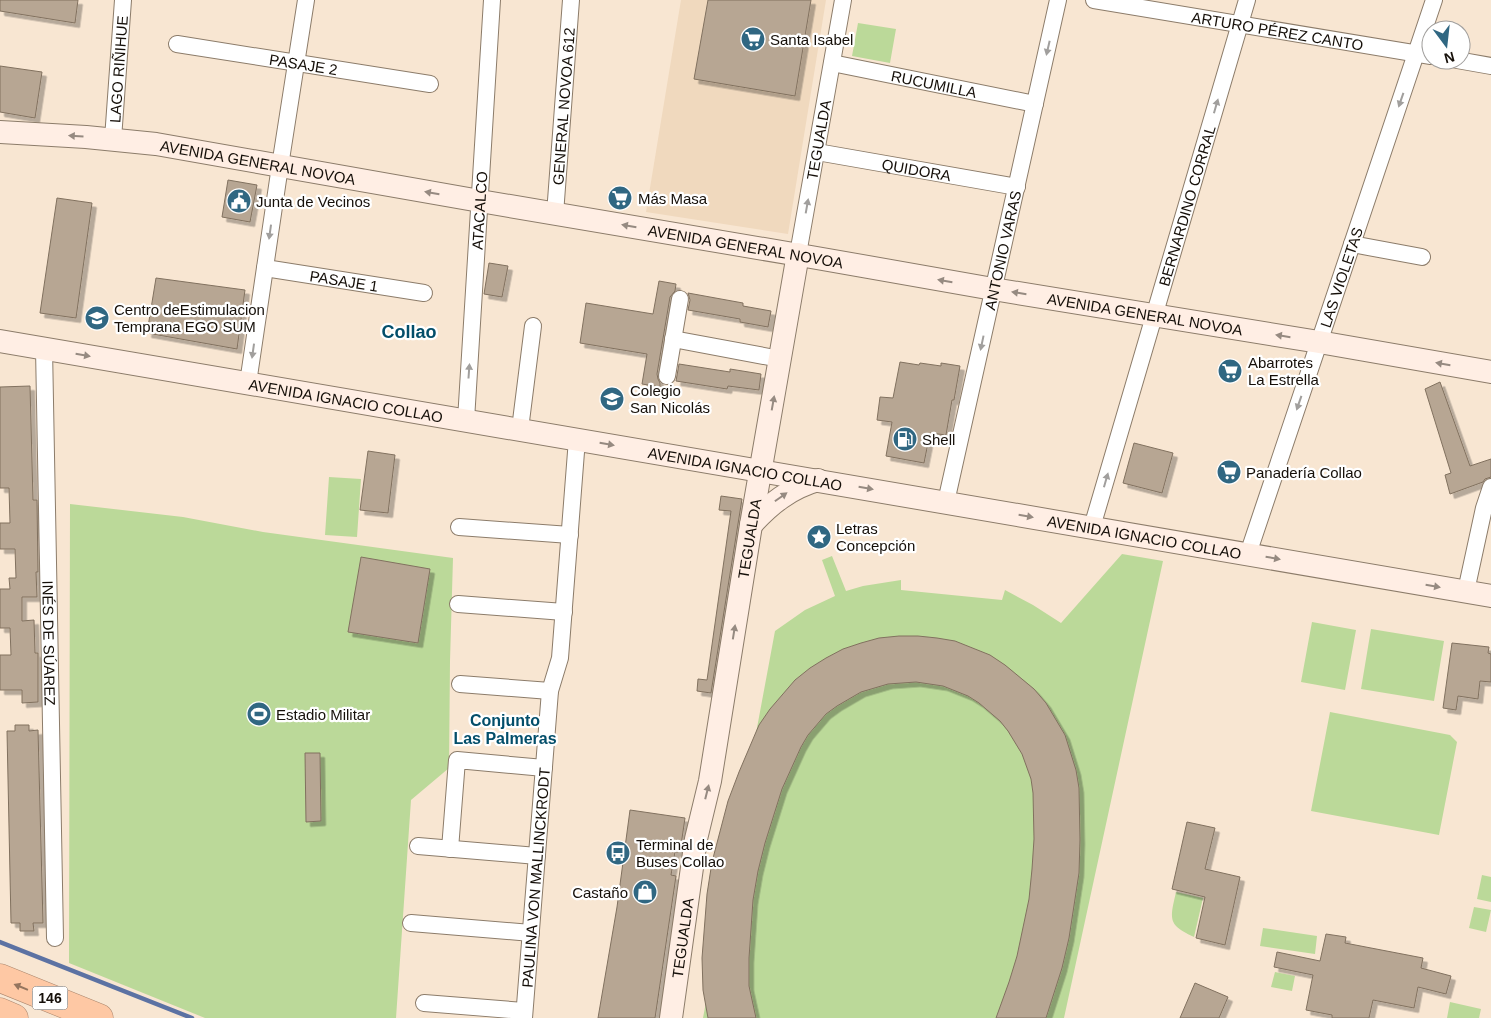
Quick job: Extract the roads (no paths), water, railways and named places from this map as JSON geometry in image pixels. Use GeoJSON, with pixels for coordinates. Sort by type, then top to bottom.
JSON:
{"type":"FeatureCollection","features":[{"type":"Feature","properties":{"kind":"highway","name":"146"},"geometry":{"type":"LineString","coordinates":[[0,978],[99,1018]]}},
{"type":"Feature","properties":{"kind":"highway","name":"146"},"geometry":{"type":"LineString","coordinates":[[0,1012],[14,1018]]}},
{"type":"Feature","properties":{"kind":"main road","name":"AVENIDA GENERAL NOVOA"},"geometry":{"type":"LineString","coordinates":[[0,132],[113,139],[156,144],[993,289],[1491,372]]}},
{"type":"Feature","properties":{"kind":"main road","name":"TEGUALDA"},"geometry":{"type":"LineString","coordinates":[[671,1018],[696,839],[710,781],[751,525],[798,254]]}},
{"type":"Feature","properties":{"kind":"main road","name":"AVENIDA IGNACIO COLLAO"},"geometry":{"type":"LineString","coordinates":[[0,341],[1491,596]]}},
{"type":"Feature","properties":{"kind":"main road"},"geometry":{"type":"LineString","coordinates":[[751,525],[764,511],[782,497],[806,483],[818,480]]}},
{"type":"Feature","properties":{"kind":"street","name":"LAGO RIÑIHUE"},"geometry":{"type":"LineString","coordinates":[[113,139],[124,0]]}},
{"type":"Feature","properties":{"kind":"street"},"geometry":{"type":"LineString","coordinates":[[248,383],[306,0]]}},
{"type":"Feature","properties":{"kind":"street","name":"ATACALCO"},"geometry":{"type":"LineString","coordinates":[[466,420],[492,0]]}},
{"type":"Feature","properties":{"kind":"street","name":"GENERAL NOVOA 612"},"geometry":{"type":"LineString","coordinates":[[556,214],[571,0]]}},
{"type":"Feature","properties":{"kind":"street","name":"TEGUALDA"},"geometry":{"type":"LineString","coordinates":[[798,254],[843,0]]}},
{"type":"Feature","properties":{"kind":"street","name":"ANTONIO VARAS"},"geometry":{"type":"LineString","coordinates":[[946,502],[1058,0]]}},
{"type":"Feature","properties":{"kind":"street","name":"ARTURO PÉREZ CANTO"},"geometry":{"type":"LineString","coordinates":[[1094,0],[1421,54]]}},
{"type":"Feature","properties":{"kind":"street","name":"BERNARDINO CORRAL"},"geometry":{"type":"LineString","coordinates":[[1092,527],[1247,0]]}},
{"type":"Feature","properties":{"kind":"street","name":"LAS VIOLETAS"},"geometry":{"type":"LineString","coordinates":[[1430,20],[1434,0]]}},
{"type":"Feature","properties":{"kind":"street","name":"PASAJE 2"},"geometry":{"type":"LineString","coordinates":[[176,44],[430,84]]}},
{"type":"Feature","properties":{"kind":"street"},"geometry":{"type":"LineString","coordinates":[[1471,62],[1491,66]]}},
{"type":"Feature","properties":{"kind":"street","name":"RUCUMILLA"},"geometry":{"type":"LineString","coordinates":[[832,63],[1035,104]]}},
{"type":"Feature","properties":{"kind":"street","name":"LAS VIOLETAS"},"geometry":{"type":"LineString","coordinates":[[1248,554],[1352,244],[1421,63]]}},
{"type":"Feature","properties":{"kind":"street","name":"QUIDORA"},"geometry":{"type":"LineString","coordinates":[[817,152],[1017,187]]}},
{"type":"Feature","properties":{"kind":"street"},"geometry":{"type":"LineString","coordinates":[[1352,244],[1422,257]]}},
{"type":"Feature","properties":{"kind":"street","name":"PASAJE 1"},"geometry":{"type":"LineString","coordinates":[[265,268],[424,293]]}},
{"type":"Feature","properties":{"kind":"street"},"geometry":{"type":"LineString","coordinates":[[667,376],[680,300]]}},
{"type":"Feature","properties":{"kind":"street"},"geometry":{"type":"LineString","coordinates":[[520,429],[533,326]]}},
{"type":"Feature","properties":{"kind":"street"},"geometry":{"type":"LineString","coordinates":[[673,339],[780,359]]}},
{"type":"Feature","properties":{"kind":"street","name":"INÉS DE SÚAREZ"},"geometry":{"type":"LineString","coordinates":[[44,348],[55,938]]}},
{"type":"Feature","properties":{"kind":"street","name":"PAULINA VON MALLINCKRODT"},"geometry":{"type":"LineString","coordinates":[[524,1015],[550,691],[560,658],[577,439]]}},
{"type":"Feature","properties":{"kind":"street"},"geometry":{"type":"LineString","coordinates":[[1466,591],[1484,508],[1491,486]]}},
{"type":"Feature","properties":{"kind":"street"},"geometry":{"type":"LineString","coordinates":[[459,527],[570,535]]}},
{"type":"Feature","properties":{"kind":"street"},"geometry":{"type":"LineString","coordinates":[[458,604],[564,612]]}},
{"type":"Feature","properties":{"kind":"street"},"geometry":{"type":"LineString","coordinates":[[460,684],[550,691]]}},
{"type":"Feature","properties":{"kind":"street"},"geometry":{"type":"LineString","coordinates":[[450,849],[457,760],[544,768]]}},
{"type":"Feature","properties":{"kind":"street"},"geometry":{"type":"LineString","coordinates":[[418,846],[537,856]]}},
{"type":"Feature","properties":{"kind":"street"},"geometry":{"type":"LineString","coordinates":[[411,923],[531,933]]}},
{"type":"Feature","properties":{"kind":"street"},"geometry":{"type":"LineString","coordinates":[[434,1008],[524,1015]]}},
{"type":"Feature","properties":{"kind":"waterway"},"geometry":{"type":"LineString","coordinates":[[0,942],[192,1018]]}},
{"type":"Feature","properties":{"kind":"place","name":"Santa Isabel"},"geometry":{"type":"Point","coordinates":[753,39]}},
{"type":"Feature","properties":{"kind":"place","name":"Más Masa"},"geometry":{"type":"Point","coordinates":[620,198]}},
{"type":"Feature","properties":{"kind":"place","name":"Junta de Vecinos"},"geometry":{"type":"Point","coordinates":[239,201]}},
{"type":"Feature","properties":{"kind":"place","name":"Centro deEstimulacion Temprana EGO SUM"},"geometry":{"type":"Point","coordinates":[97,318]}},
{"type":"Feature","properties":{"kind":"place","name":"Abarrotes La Estrella"},"geometry":{"type":"Point","coordinates":[1230,371]}},
{"type":"Feature","properties":{"kind":"place","name":"Colegio San Nicolás"},"geometry":{"type":"Point","coordinates":[612,399]}},
{"type":"Feature","properties":{"kind":"place","name":"Shell"},"geometry":{"type":"Point","coordinates":[905,439]}},
{"type":"Feature","properties":{"kind":"place","name":"Panadería Collao"},"geometry":{"type":"Point","coordinates":[1229,472]}},
{"type":"Feature","properties":{"kind":"place","name":"Letras Concepción"},"geometry":{"type":"Point","coordinates":[819,537]}},
{"type":"Feature","properties":{"kind":"place","name":"Estadio Militar"},"geometry":{"type":"Point","coordinates":[259,714]}},
{"type":"Feature","properties":{"kind":"place","name":"Terminal de Buses Collao"},"geometry":{"type":"Point","coordinates":[618,853]}},
{"type":"Feature","properties":{"kind":"place","name":"Castaño"},"geometry":{"type":"Point","coordinates":[645,892]}},
{"type":"Feature","properties":{"kind":"district","name":"Collao"},"geometry":{"type":"Point","coordinates":[409,332]}},
{"type":"Feature","properties":{"kind":"district","name":"Conjunto Las Palmeras"},"geometry":{"type":"Point","coordinates":[505,729]}}]}
